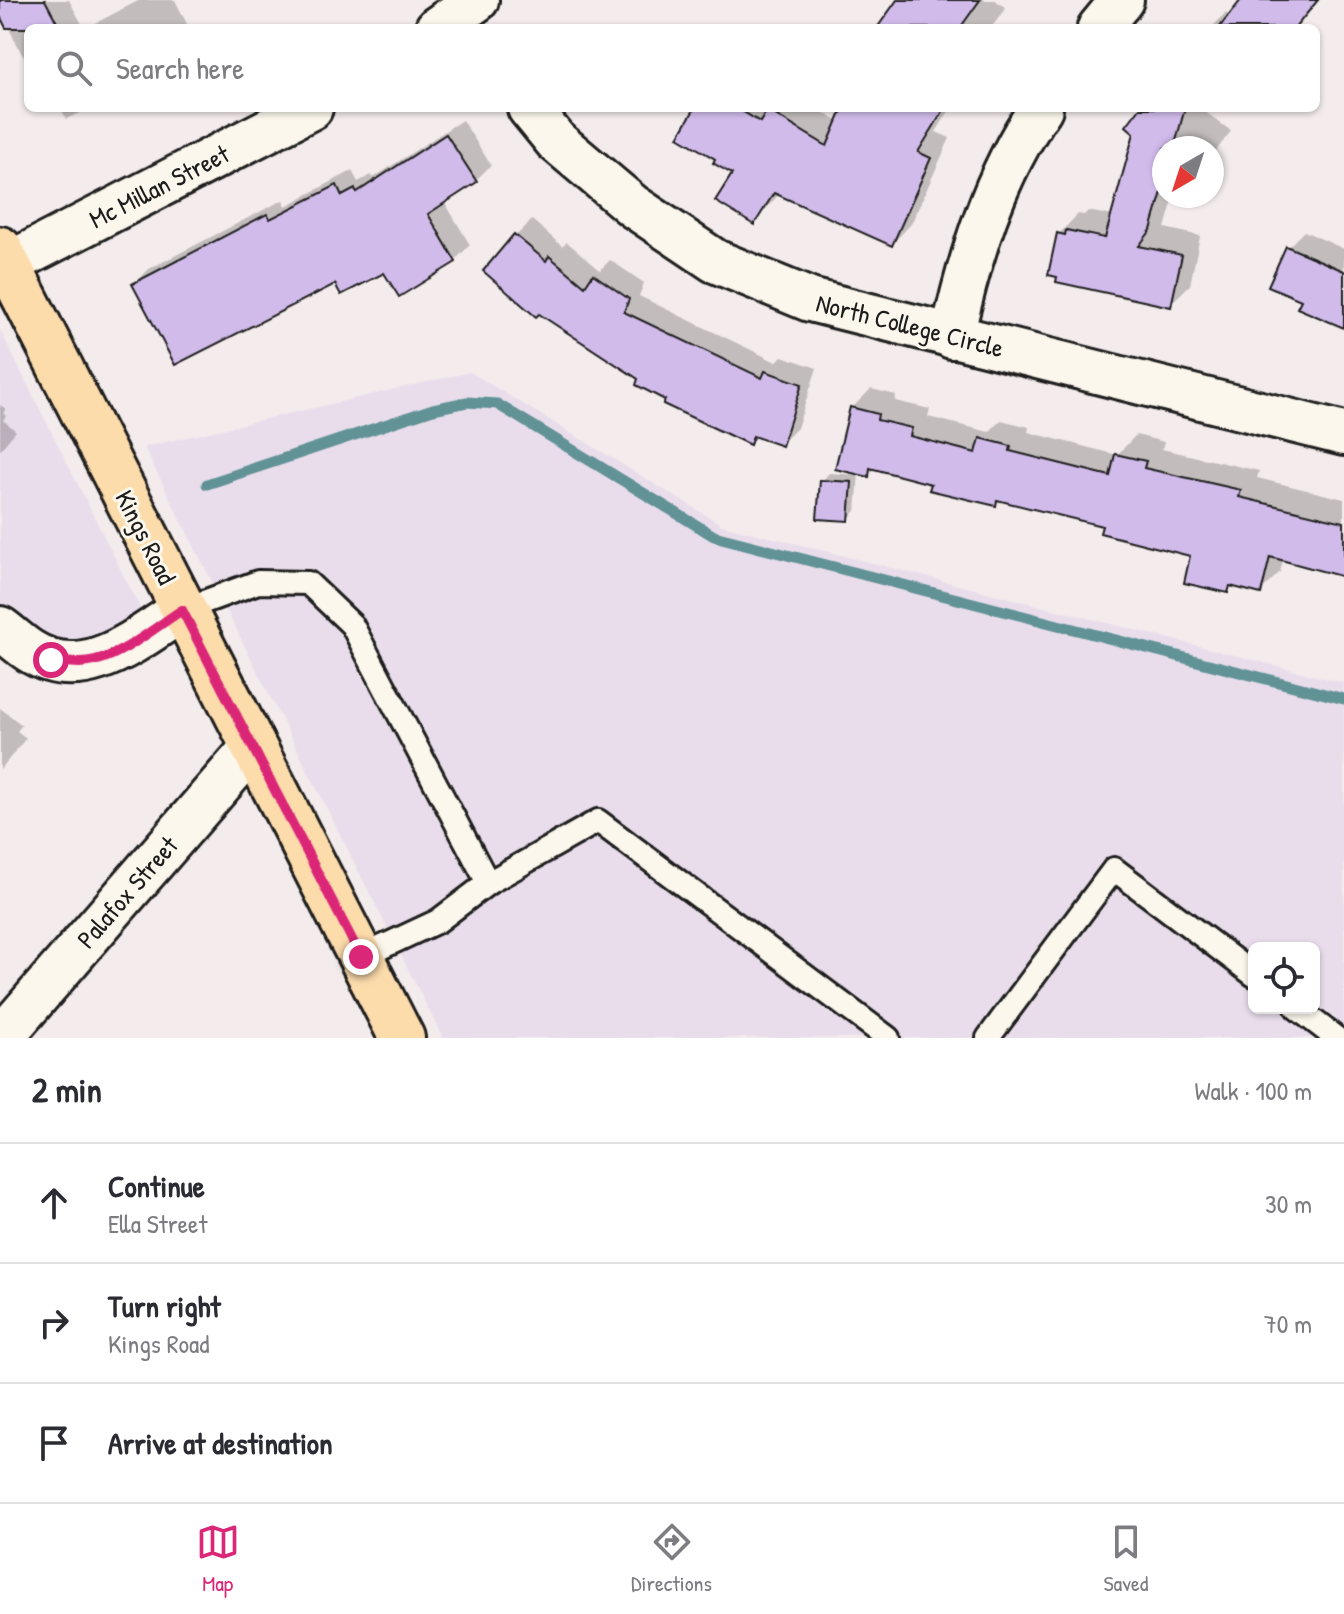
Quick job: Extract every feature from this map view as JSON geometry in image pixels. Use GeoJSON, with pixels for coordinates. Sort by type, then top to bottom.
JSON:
{"type":"FeatureCollection","features":[{"type":"Feature","properties":{"kind":"main road","name":"Kings Road"},"geometry":{"type":"LineString","coordinates":[[4,256],[402,1038]]}},
{"type":"Feature","properties":{"kind":"street"},"geometry":{"type":"LineString","coordinates":[[1102,24],[1122,0]]}},
{"type":"Feature","properties":{"kind":"street","name":"Mc Millan Street"},"geometry":{"type":"LineString","coordinates":[[4,256],[303,112]]}},
{"type":"Feature","properties":{"kind":"street","name":"North College Circle"},"geometry":{"type":"LineString","coordinates":[[532,112],[556,141],[633,206],[715,261],[810,300],[1344,434]]}},
{"type":"Feature","properties":{"kind":"street"},"geometry":{"type":"LineString","coordinates":[[952,337],[960,300],[992,197],[1038,112]]}},
{"type":"Feature","properties":{"kind":"street"},"geometry":{"type":"LineString","coordinates":[[0,628],[31,652],[51,660],[93,662],[113,654],[182,610]]}},
{"type":"Feature","properties":{"kind":"street","name":"Palafox Street"},"geometry":{"type":"LineString","coordinates":[[1,1038],[253,747]]}},
{"type":"Feature","properties":{"kind":"lane"},"geometry":{"type":"LineString","coordinates":[[182,610],[258,582],[308,583],[352,625],[488,883]]}},
{"type":"Feature","properties":{"kind":"lane"},"geometry":{"type":"LineString","coordinates":[[361,957],[438,921],[488,883],[598,821],[888,1038]]}},
{"type":"Feature","properties":{"kind":"lane"},"geometry":{"type":"LineString","coordinates":[[988,1038],[1114,869],[1248,970]]}},
{"type":"Feature","properties":{"kind":"lane"},"geometry":{"type":"LineString","coordinates":[[1305,1014],[1336,1038]]}},
{"type":"Feature","properties":{"kind":"shaded area"},"geometry":{"type":"Polygon","coordinates":[[[0,330],[141,610],[94,639],[66,645],[41,638],[0,606],[0,330]]]}},
{"type":"Feature","properties":{"kind":"shaded area"},"geometry":{"type":"Polygon","coordinates":[[[470,372],[722,525],[1344,683],[1344,1038],[443,1038],[144,447],[470,372]]]}},
{"type":"Feature","properties":{"kind":"building"},"geometry":{"type":"Polygon","coordinates":[[[0,0],[45,0],[58,24],[24,24],[24,28],[6,28],[0,16],[0,0]]]}},
{"type":"Feature","properties":{"kind":"building"},"geometry":{"type":"Polygon","coordinates":[[[897,0],[980,0],[963,24],[880,24],[897,0]]]}},
{"type":"Feature","properties":{"kind":"building"},"geometry":{"type":"Polygon","coordinates":[[[1241,0],[1318,0],[1298,24],[1222,24],[1241,0]]]}},
{"type":"Feature","properties":{"kind":"building"},"geometry":{"type":"Polygon","coordinates":[[[693,112],[744,112],[760,122],[766,112],[770,112],[827,146],[841,112],[943,112],[918,152],[931,158],[892,246],[774,193],[754,225],[715,201],[732,174],[713,163],[715,159],[678,137],[693,112]]]}},
{"type":"Feature","properties":{"kind":"building"},"geometry":{"type":"Polygon","coordinates":[[[1137,112],[1184,112],[1177,136],[1152,136],[1152,208],[1157,208],[1151,230],[1139,246],[1182,255],[1171,307],[1056,282],[1057,277],[1048,275],[1057,233],[1065,235],[1066,230],[1105,238],[1134,133],[1126,126],[1137,112]]]}},
{"type":"Feature","properties":{"kind":"building"},"geometry":{"type":"Polygon","coordinates":[[[446,134],[477,182],[428,214],[456,262],[399,297],[384,273],[341,295],[335,284],[175,365],[132,284],[267,214],[270,219],[337,185],[342,196],[355,189],[357,192],[446,134]]]}},
{"type":"Feature","properties":{"kind":"building"},"geometry":{"type":"Polygon","coordinates":[[[514,234],[546,261],[549,256],[585,286],[593,274],[629,299],[624,312],[762,378],[765,371],[802,384],[782,446],[753,436],[750,445],[663,404],[665,400],[636,385],[638,379],[539,314],[536,317],[483,271],[514,234]]]}},
{"type":"Feature","properties":{"kind":"building"},"geometry":{"type":"Polygon","coordinates":[[[1286,246],[1344,271],[1344,328],[1297,308],[1301,300],[1268,286],[1286,246]]]}},
{"type":"Feature","properties":{"kind":"building"},"geometry":{"type":"Polygon","coordinates":[[[850,407],[878,414],[877,420],[912,428],[910,436],[976,453],[980,438],[1011,446],[1010,451],[1110,476],[1115,454],[1146,461],[1144,468],[1241,490],[1239,497],[1344,522],[1344,577],[1270,557],[1261,594],[1230,586],[1228,593],[1184,583],[1190,556],[1100,533],[1102,526],[997,500],[996,506],[929,490],[931,484],[870,468],[869,477],[835,469],[850,407]]]}},
{"type":"Feature","properties":{"kind":"building"},"geometry":{"type":"Polygon","coordinates":[[[820,480],[852,482],[849,521],[817,519],[820,480]]]}},
{"type":"Feature","properties":{"kind":"waterway"},"geometry":{"type":"LineString","coordinates":[[207,484],[433,409],[467,402],[497,404],[714,536],[1344,699]]}},
{"type":"Feature","properties":{"kind":"route"},"geometry":{"type":"LineString","coordinates":[[51,660],[93,662],[113,654],[182,610],[361,957]]}}]}
